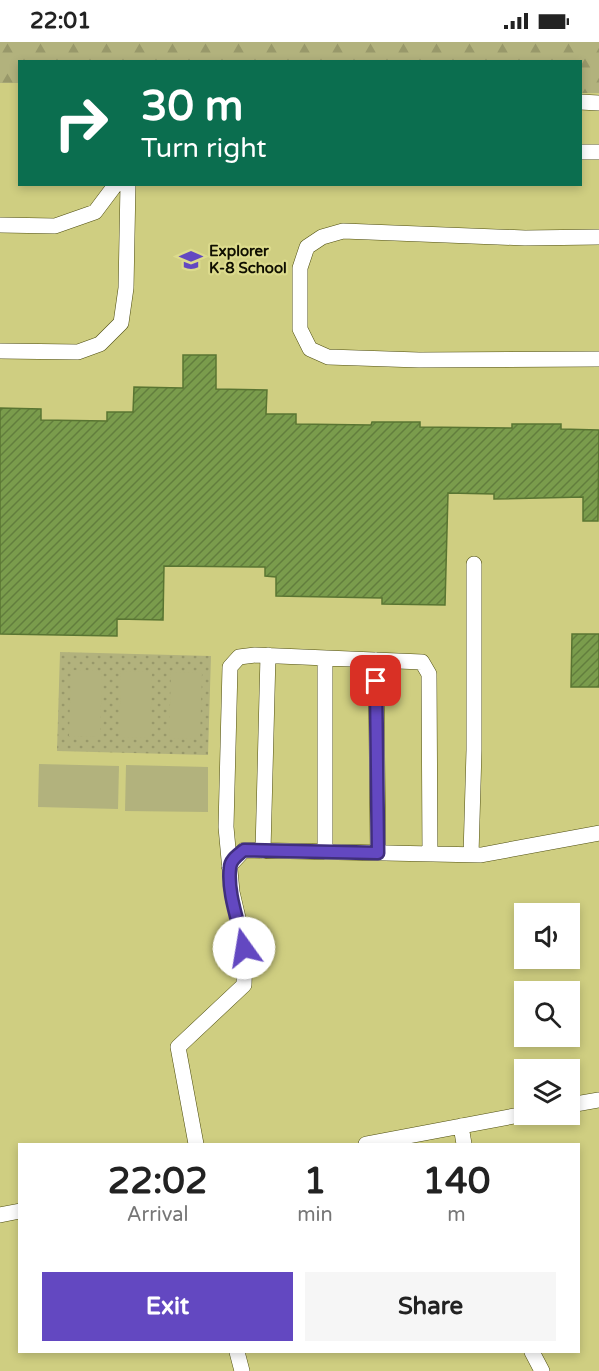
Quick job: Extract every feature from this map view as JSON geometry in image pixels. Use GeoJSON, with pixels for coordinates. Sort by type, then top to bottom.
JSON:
{"type":"FeatureCollection","features":[{"type":"Feature","properties":{"kind":"street"},"geometry":{"type":"LineString","coordinates":[[582,102],[599,103]]}},
{"type":"Feature","properties":{"kind":"street"},"geometry":{"type":"LineString","coordinates":[[582,152],[599,152]]}},
{"type":"Feature","properties":{"kind":"street"},"geometry":{"type":"LineString","coordinates":[[0,225],[55,226],[95,212],[114,186]]}},
{"type":"Feature","properties":{"kind":"street"},"geometry":{"type":"LineString","coordinates":[[0,351],[78,352],[100,344],[121,323],[126,288],[128,186]]}},
{"type":"Feature","properties":{"kind":"street"},"geometry":{"type":"LineString","coordinates":[[599,237],[489,237],[343,231],[322,237],[307,247],[300,268],[300,329],[310,349],[328,357],[419,360],[599,359]]}},
{"type":"Feature","properties":{"kind":"street"},"geometry":{"type":"LineString","coordinates":[[471,855],[474,750],[474,564]]}},
{"type":"Feature","properties":{"kind":"street"},"geometry":{"type":"LineString","coordinates":[[196,1143],[178,1047],[244,985],[244,948],[232,892],[226,828],[230,667],[239,657],[268,655],[422,662],[429,674],[430,854]]}},
{"type":"Feature","properties":{"kind":"street"},"geometry":{"type":"LineString","coordinates":[[263,851],[268,655]]}},
{"type":"Feature","properties":{"kind":"street"},"geometry":{"type":"LineString","coordinates":[[325,658],[325,852]]}},
{"type":"Feature","properties":{"kind":"street"},"geometry":{"type":"LineString","coordinates":[[376,660],[378,853]]}},
{"type":"Feature","properties":{"kind":"street"},"geometry":{"type":"LineString","coordinates":[[229,866],[244,850],[471,855],[534,847],[599,833]]}},
{"type":"Feature","properties":{"kind":"street"},"geometry":{"type":"LineString","coordinates":[[580,1103],[599,1100]]}},
{"type":"Feature","properties":{"kind":"street"},"geometry":{"type":"LineString","coordinates":[[371,1143],[514,1116]]}},
{"type":"Feature","properties":{"kind":"street"},"geometry":{"type":"LineString","coordinates":[[461,1126],[464,1143]]}},
{"type":"Feature","properties":{"kind":"street"},"geometry":{"type":"LineString","coordinates":[[0,1215],[18,1211]]}},
{"type":"Feature","properties":{"kind":"street"},"geometry":{"type":"LineString","coordinates":[[237,1353],[242,1371]]}},
{"type":"Feature","properties":{"kind":"street"},"geometry":{"type":"LineString","coordinates":[[533,1353],[542,1371]]}},
{"type":"Feature","properties":{"kind":"green space"},"geometry":{"type":"Polygon","coordinates":[[[0,42],[599,42],[599,93],[582,93],[582,60],[18,60],[18,83],[0,83],[0,42]]]}},
{"type":"Feature","properties":{"kind":"green space"},"geometry":{"type":"Polygon","coordinates":[[[60,652],[211,656],[208,755],[57,751],[60,652]]]}},
{"type":"Feature","properties":{"kind":"green space"},"geometry":{"type":"Polygon","coordinates":[[[71,670],[102,671],[100,737],[69,736],[71,670]]]}},
{"type":"Feature","properties":{"kind":"green space"},"geometry":{"type":"Polygon","coordinates":[[[121,671],[152,672],[150,738],[119,737],[121,671]]]}},
{"type":"Feature","properties":{"kind":"green space"},"geometry":{"type":"Polygon","coordinates":[[[171,672],[202,673],[200,739],[169,738],[171,672]]]}},
{"type":"Feature","properties":{"kind":"green space"},"geometry":{"type":"Polygon","coordinates":[[[39,764],[119,766],[118,809],[38,807],[39,764]]]}},
{"type":"Feature","properties":{"kind":"green space"},"geometry":{"type":"Polygon","coordinates":[[[126,765],[208,767],[208,812],[125,811],[126,765]]]}},
{"type":"Feature","properties":{"kind":"building"},"geometry":{"type":"Polygon","coordinates":[[[183,355],[216,355],[216,389],[267,390],[266,414],[296,414],[296,424],[371,425],[372,422],[420,422],[420,427],[512,428],[512,424],[561,424],[561,429],[599,430],[598,521],[583,521],[583,497],[494,499],[494,494],[448,493],[445,605],[382,604],[382,598],[276,596],[276,577],[265,576],[265,567],[164,566],[163,620],[117,619],[117,636],[0,634],[0,408],[41,409],[41,420],[107,421],[107,412],[133,412],[134,387],[183,388],[183,355]]]}},
{"type":"Feature","properties":{"kind":"building"},"geometry":{"type":"Polygon","coordinates":[[[572,634],[599,634],[599,687],[571,687],[572,634]]]}},
{"type":"Feature","properties":{"kind":"place","name":"Explorer K-8 School"},"geometry":{"type":"Point","coordinates":[191,260]}},
{"type":"Feature","properties":{"kind":"route"},"geometry":{"type":"LineString","coordinates":[[244,948],[229,866],[244,850],[378,853],[376,681]]}}]}
